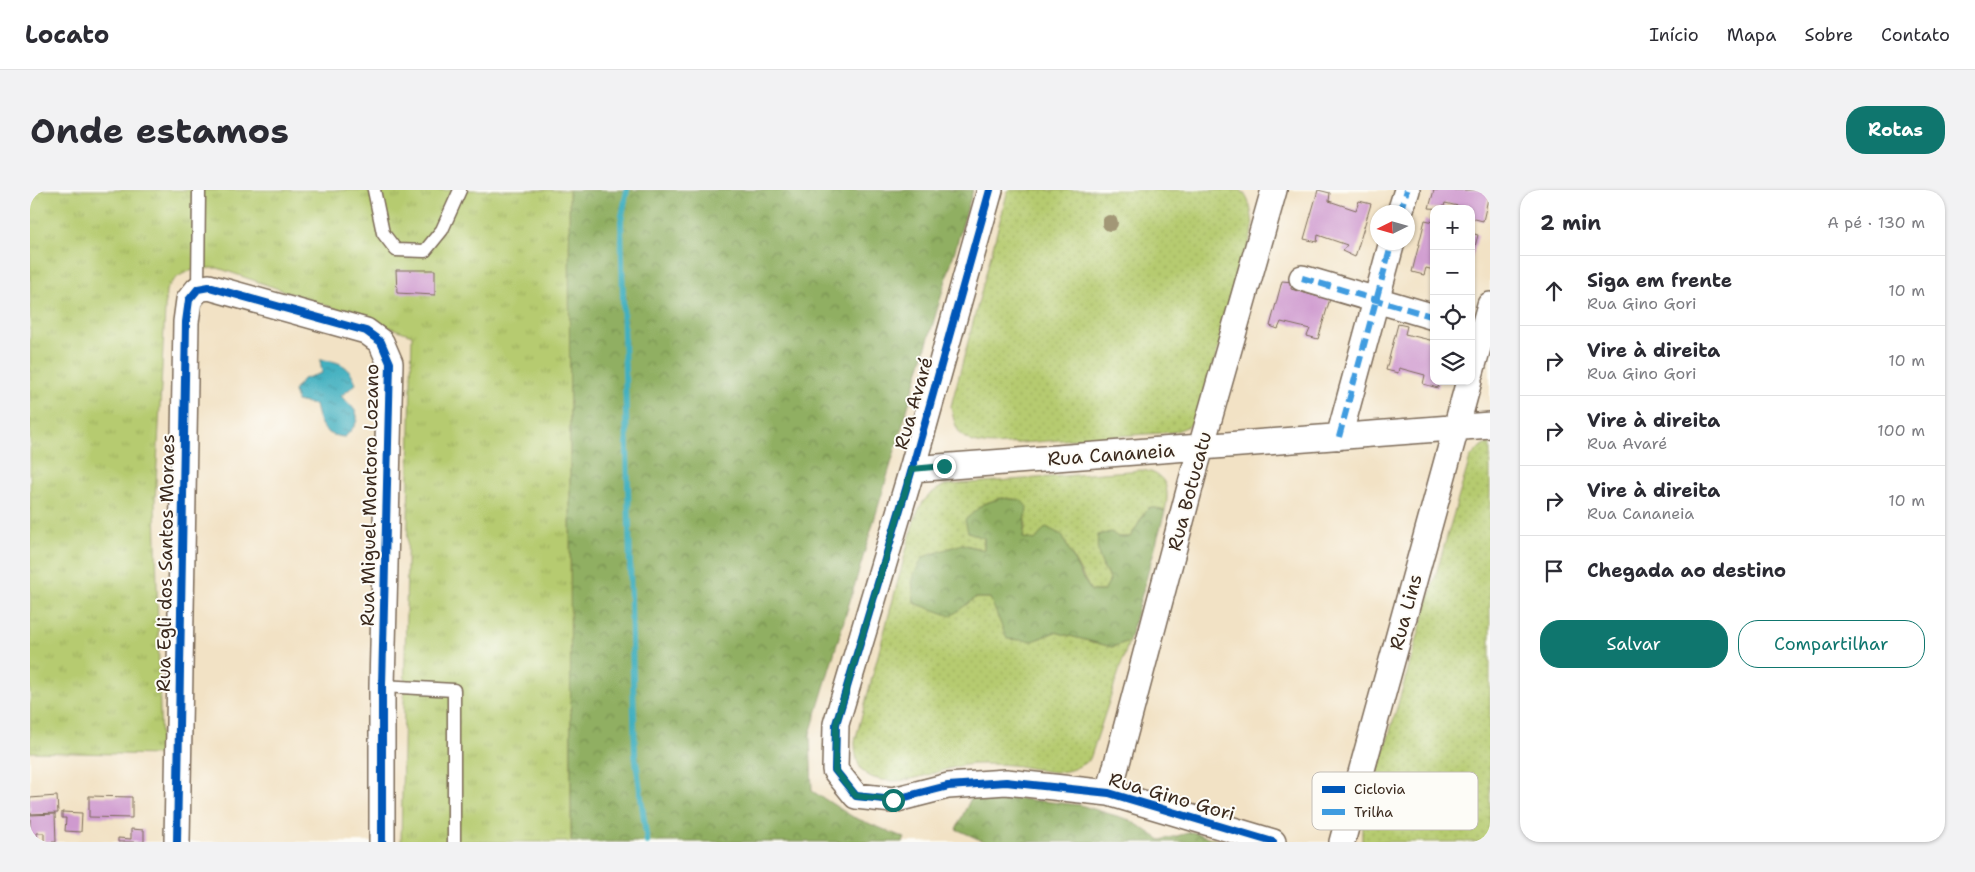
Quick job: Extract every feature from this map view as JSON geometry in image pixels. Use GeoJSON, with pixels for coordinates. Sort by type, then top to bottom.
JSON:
{"type":"FeatureCollection","features":[{"type":"Feature","properties":{"kind":"street","name":"Rua Avaré"},"geometry":{"type":"LineString","coordinates":[[835,770],[836,724],[912,469],[990,190]]}},
{"type":"Feature","properties":{"kind":"street","name":"Rua Botucatu"},"geometry":{"type":"LineString","coordinates":[[1109,792],[1201,448],[1274,190]]}},
{"type":"Feature","properties":{"kind":"street"},"geometry":{"type":"LineString","coordinates":[[1402,205],[1407,190]]}},
{"type":"Feature","properties":{"kind":"street"},"geometry":{"type":"LineString","coordinates":[[1339,437],[1390,250]]}},
{"type":"Feature","properties":{"kind":"street"},"geometry":{"type":"LineString","coordinates":[[1302,278],[1430,316]]}},
{"type":"Feature","properties":{"kind":"street","name":"Rua Miguel Montoro Lozano"},"geometry":{"type":"LineString","coordinates":[[198,289],[209,287],[366,331],[381,342],[390,363],[382,686],[382,842]]}},
{"type":"Feature","properties":{"kind":"street","name":"Rua Egli dos Santos Moraes"},"geometry":{"type":"LineString","coordinates":[[177,842],[186,322],[189,300],[198,289]]}},
{"type":"Feature","properties":{"kind":"street"},"geometry":{"type":"LineString","coordinates":[[1475,358],[1490,306]]}},
{"type":"Feature","properties":{"kind":"street","name":"Rua Lins"},"geometry":{"type":"LineString","coordinates":[[1361,772],[1468,385]]}},
{"type":"Feature","properties":{"kind":"street","name":"Rua Cananeia"},"geometry":{"type":"LineString","coordinates":[[912,469],[1490,425]]}},
{"type":"Feature","properties":{"kind":"street","name":"Rua Gino Gori"},"geometry":{"type":"LineString","coordinates":[[835,770],[856,796],[893,800],[948,786],[1006,782],[1109,792],[1273,842]]}},
{"type":"Feature","properties":{"kind":"lane"},"geometry":{"type":"LineString","coordinates":[[198,289],[199,190]]}},
{"type":"Feature","properties":{"kind":"lane"},"geometry":{"type":"LineString","coordinates":[[374,190],[383,233],[396,250],[425,251],[442,230],[460,190]]}},
{"type":"Feature","properties":{"kind":"lane"},"geometry":{"type":"LineString","coordinates":[[382,686],[454,690],[454,842]]}},
{"type":"Feature","properties":{"kind":"green space"},"geometry":{"type":"Polygon","coordinates":[[[30,190],[569,190],[571,842],[401,842],[412,335],[218,268],[195,270],[182,274],[166,290],[155,503],[161,755],[30,752],[30,190]]]}},
{"type":"Feature","properties":{"kind":"green space"},"geometry":{"type":"Polygon","coordinates":[[[569,190],[973,190],[810,734],[812,791],[853,817],[905,838],[903,842],[571,842],[569,190]]]}},
{"type":"Feature","properties":{"kind":"green space"},"geometry":{"type":"Polygon","coordinates":[[[1008,190],[1241,190],[1247,198],[1253,229],[1198,417],[1189,426],[1174,432],[993,445],[974,442],[962,436],[958,431],[951,406],[1008,190]]]}},
{"type":"Feature","properties":{"kind":"green space"},"geometry":{"type":"Polygon","coordinates":[[[1490,443],[1490,842],[1362,842],[1362,830],[1478,830],[1478,772],[1378,772],[1470,458],[1480,447],[1490,443]]]}},
{"type":"Feature","properties":{"kind":"green space"},"geometry":{"type":"Polygon","coordinates":[[[1142,470],[1157,475],[1165,483],[1167,495],[1165,511],[1150,507],[1130,537],[1118,537],[1102,566],[1110,580],[1104,591],[1091,591],[1071,554],[1035,540],[1023,538],[1026,524],[1021,500],[1001,498],[983,504],[984,550],[962,544],[975,598],[990,598],[1033,641],[1055,632],[1112,647],[1129,641],[1090,759],[1080,766],[1061,772],[1011,765],[976,764],[951,768],[913,779],[887,781],[874,778],[864,772],[858,763],[855,741],[914,521],[925,500],[933,492],[945,485],[1142,470]]]}},
{"type":"Feature","properties":{"kind":"green space"},"geometry":{"type":"Polygon","coordinates":[[[1001,498],[1021,500],[1027,507],[1023,538],[1035,540],[1046,527],[1062,535],[1081,575],[1091,591],[1104,591],[1110,580],[1098,553],[1098,535],[1111,532],[1118,537],[1130,537],[1150,507],[1165,511],[1129,641],[1112,647],[1055,632],[1033,641],[1007,639],[990,598],[975,598],[951,616],[914,603],[912,578],[923,557],[962,544],[984,550],[984,538],[968,532],[965,520],[983,504],[1001,498]]]}},
{"type":"Feature","properties":{"kind":"green space"},"geometry":{"type":"Polygon","coordinates":[[[973,794],[1080,805],[1130,820],[1161,840],[1192,832],[1223,842],[985,842],[956,829],[973,794]]]}},
{"type":"Feature","properties":{"kind":"water"},"geometry":{"type":"Polygon","coordinates":[[[320,360],[333,361],[343,365],[351,373],[356,384],[341,396],[352,406],[357,415],[355,424],[345,437],[332,434],[323,428],[315,405],[297,401],[294,391],[303,379],[322,373],[320,360]]]}},
{"type":"Feature","properties":{"kind":"building"},"geometry":{"type":"Polygon","coordinates":[[[1318,190],[1330,193],[1329,201],[1356,210],[1359,201],[1371,204],[1355,257],[1342,251],[1347,245],[1318,235],[1317,242],[1304,239],[1318,190]]]}},
{"type":"Feature","properties":{"kind":"building"},"geometry":{"type":"Polygon","coordinates":[[[1434,190],[1490,190],[1483,221],[1475,219],[1475,205],[1445,203],[1444,205],[1430,205],[1429,208],[1434,190]]]}},
{"type":"Feature","properties":{"kind":"building"},"geometry":{"type":"Polygon","coordinates":[[[1425,220],[1430,221],[1430,269],[1426,268],[1424,275],[1412,272],[1425,220]]]}},
{"type":"Feature","properties":{"kind":"building"},"geometry":{"type":"Polygon","coordinates":[[[1475,234],[1478,235],[1475,246],[1475,234]]]}},
{"type":"Feature","properties":{"kind":"building"},"geometry":{"type":"Polygon","coordinates":[[[396,270],[435,270],[435,295],[397,293],[396,270]]]}},
{"type":"Feature","properties":{"kind":"building"},"geometry":{"type":"Polygon","coordinates":[[[1282,281],[1292,282],[1291,289],[1319,297],[1322,291],[1332,292],[1318,339],[1307,336],[1310,329],[1281,322],[1278,329],[1270,326],[1282,281]]]}},
{"type":"Feature","properties":{"kind":"building"},"geometry":{"type":"Polygon","coordinates":[[[1398,324],[1407,326],[1405,334],[1430,340],[1430,385],[1438,385],[1438,388],[1423,384],[1425,375],[1399,368],[1398,373],[1386,370],[1398,324]]]}},
{"type":"Feature","properties":{"kind":"building"},"geometry":{"type":"Polygon","coordinates":[[[57,796],[58,813],[30,814],[30,798],[57,796]]]}},
{"type":"Feature","properties":{"kind":"building"},"geometry":{"type":"Polygon","coordinates":[[[89,796],[132,797],[132,818],[89,817],[89,796]]]}},
{"type":"Feature","properties":{"kind":"building"},"geometry":{"type":"Polygon","coordinates":[[[62,812],[82,813],[81,832],[65,831],[66,818],[62,818],[62,812]]]}},
{"type":"Feature","properties":{"kind":"building"},"geometry":{"type":"Polygon","coordinates":[[[55,814],[56,842],[44,842],[44,833],[37,833],[37,842],[30,842],[30,815],[55,814]]]}},
{"type":"Feature","properties":{"kind":"building"},"geometry":{"type":"Polygon","coordinates":[[[131,829],[144,830],[144,842],[118,842],[118,838],[131,839],[131,829]]]}},
{"type":"Feature","properties":{"kind":"waterway"},"geometry":{"type":"LineString","coordinates":[[627,190],[621,221],[635,753],[647,842]]}},
{"type":"Feature","properties":{"kind":"marked path"},"geometry":{"type":"LineString","coordinates":[[1402,205],[1407,190]]}},
{"type":"Feature","properties":{"kind":"marked path"},"geometry":{"type":"LineString","coordinates":[[1339,437],[1390,250]]}},
{"type":"Feature","properties":{"kind":"marked path"},"geometry":{"type":"LineString","coordinates":[[1302,278],[1430,316]]}},
{"type":"Feature","properties":{"kind":"cycle path"},"geometry":{"type":"LineString","coordinates":[[990,190],[912,469],[836,724],[835,770],[856,796],[893,800],[948,786],[1006,782],[1109,793],[1273,842]]}},
{"type":"Feature","properties":{"kind":"cycle path"},"geometry":{"type":"LineString","coordinates":[[177,842],[186,322],[189,300],[198,289],[209,287],[366,331],[381,342],[390,363],[382,686],[382,842]]}},
{"type":"Feature","properties":{"kind":"route"},"geometry":{"type":"LineString","coordinates":[[893,800],[856,796],[835,770],[836,724],[912,469],[944,466]]}}]}
